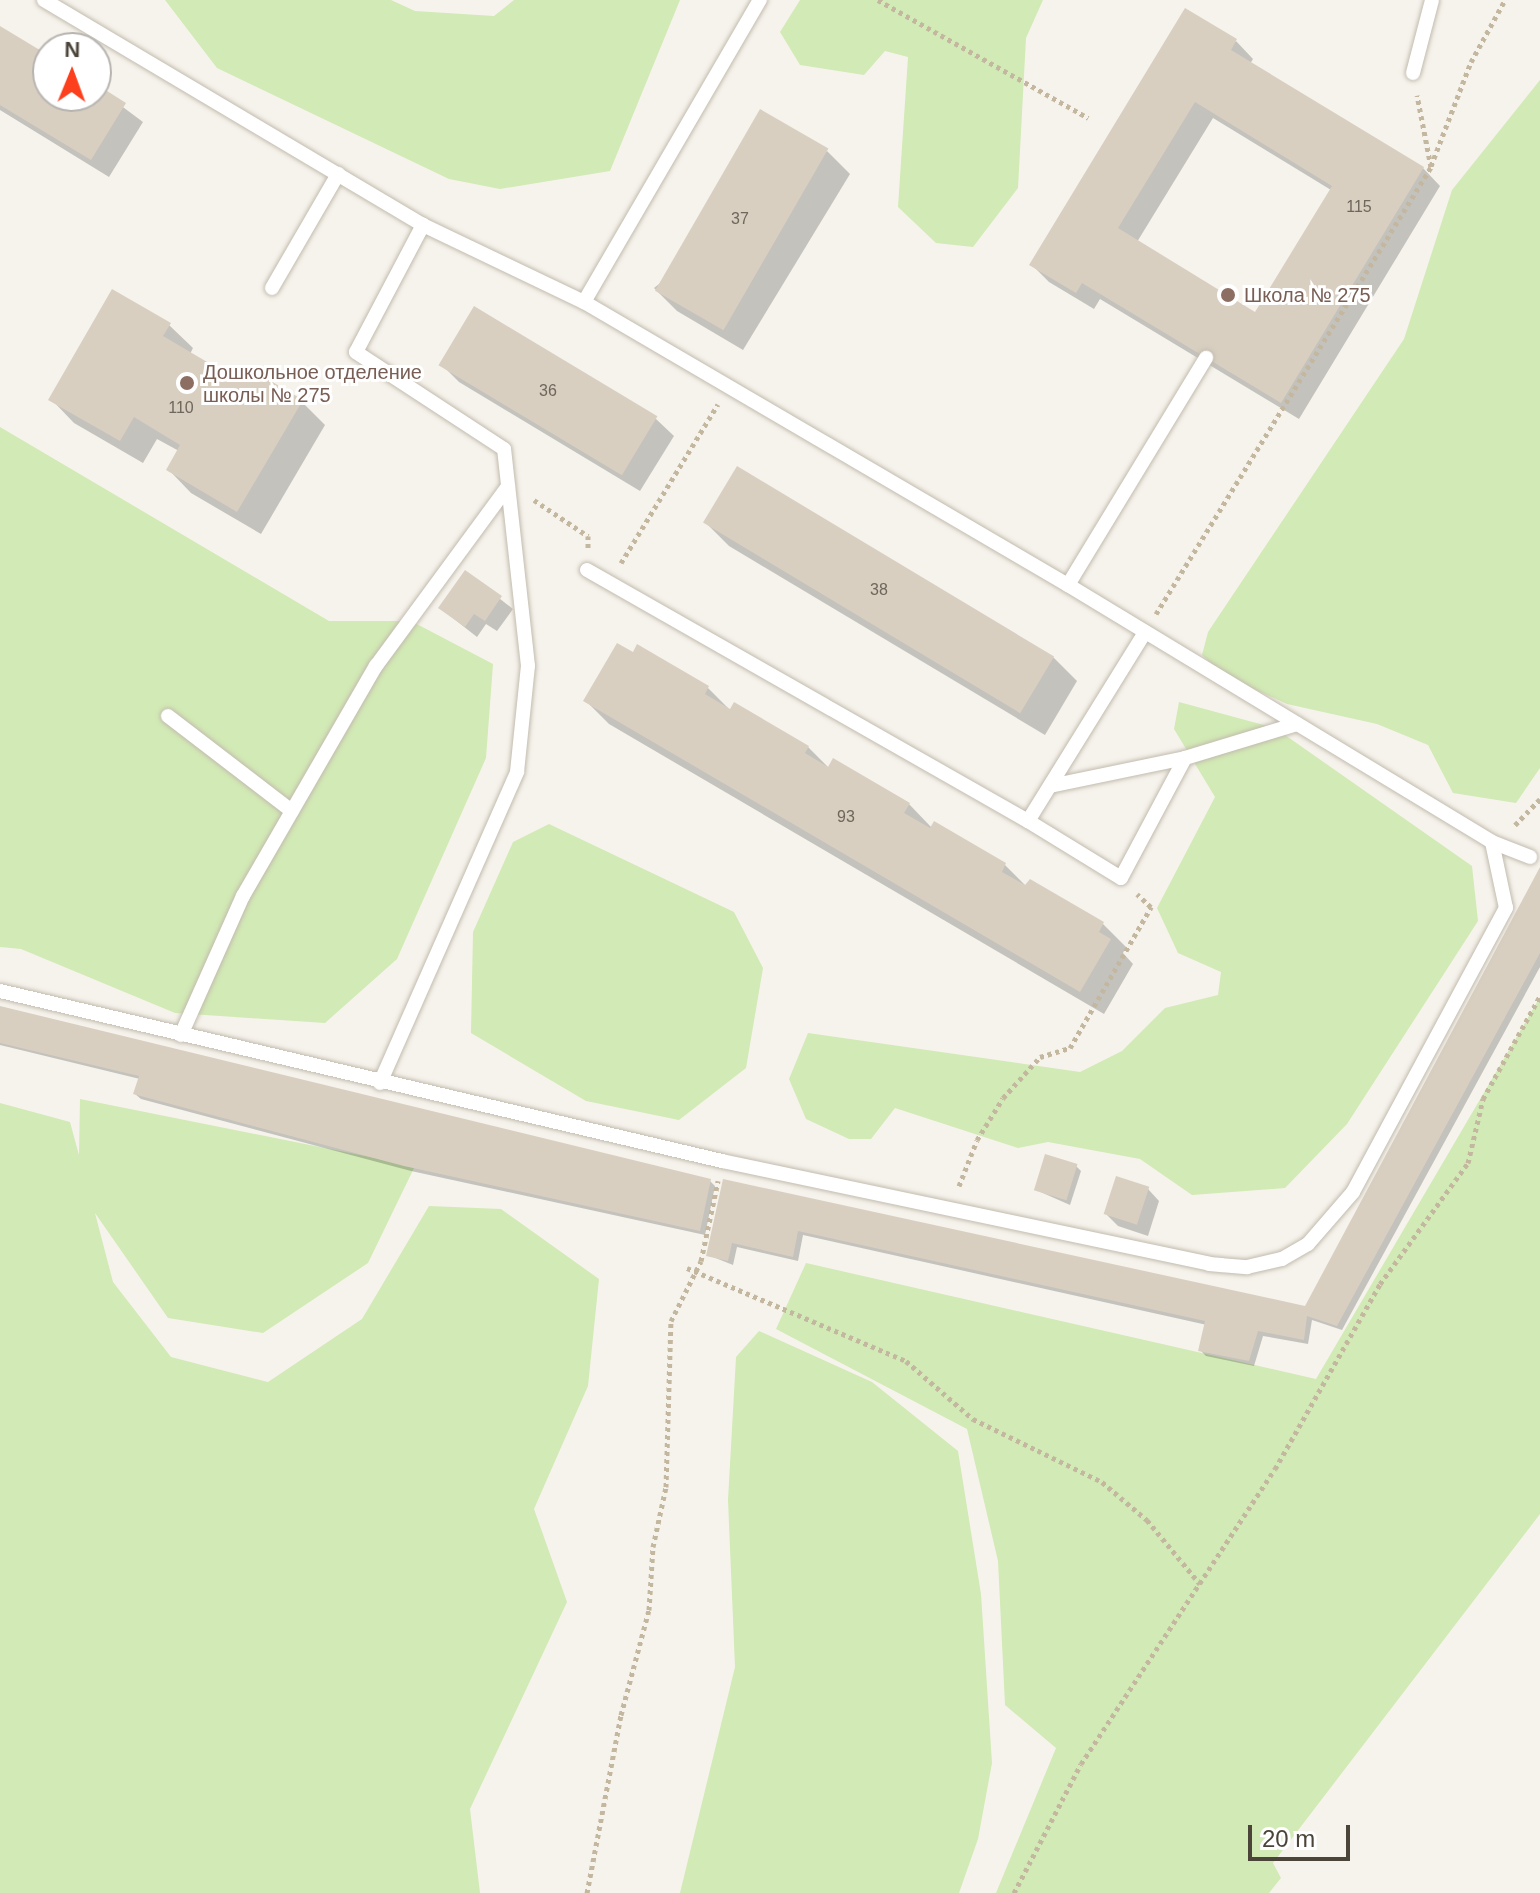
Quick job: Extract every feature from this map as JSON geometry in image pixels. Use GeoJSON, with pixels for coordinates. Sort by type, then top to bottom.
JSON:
{"type":"FeatureCollection","features":[{"type":"Feature","properties":{"kind":"lane"},"geometry":{"type":"LineString","coordinates":[[44,0],[62,5],[423,225],[584,302],[1068,585],[1492,842],[1530,857]]}},
{"type":"Feature","properties":{"kind":"lane"},"geometry":{"type":"LineString","coordinates":[[584,302],[760,0]]}},
{"type":"Feature","properties":{"kind":"lane"},"geometry":{"type":"LineString","coordinates":[[1413,73],[1432,0]]}},
{"type":"Feature","properties":{"kind":"lane"},"geometry":{"type":"LineString","coordinates":[[272,288],[338,174]]}},
{"type":"Feature","properties":{"kind":"lane"},"geometry":{"type":"LineString","coordinates":[[380,1083],[517,772],[528,666],[504,449],[356,352],[423,225]]}},
{"type":"Feature","properties":{"kind":"lane"},"geometry":{"type":"LineString","coordinates":[[1068,585],[1206,358]]}},
{"type":"Feature","properties":{"kind":"lane"},"geometry":{"type":"LineString","coordinates":[[181,1035],[243,896],[376,666],[508,486]]}},
{"type":"Feature","properties":{"kind":"lane"},"geometry":{"type":"LineString","coordinates":[[587,570],[1028,821],[1121,878],[1185,758]]}},
{"type":"Feature","properties":{"kind":"lane"},"geometry":{"type":"LineString","coordinates":[[1028,821],[1145,632]]}},
{"type":"Feature","properties":{"kind":"lane"},"geometry":{"type":"LineString","coordinates":[[168,716],[292,811]]}},
{"type":"Feature","properties":{"kind":"lane"},"geometry":{"type":"LineString","coordinates":[[1050,786],[1185,758],[1297,724]]}},
{"type":"Feature","properties":{"kind":"lane"},"geometry":{"type":"LineString","coordinates":[[0,991],[380,1083],[722,1161],[1209,1264],[1247,1267],[1282,1259],[1308,1244],[1353,1192],[1506,908],[1492,842]]}},
{"type":"Feature","properties":{"kind":"path"},"geometry":{"type":"LineString","coordinates":[[878,0],[1088,118]]}},
{"type":"Feature","properties":{"kind":"path"},"geometry":{"type":"LineString","coordinates":[[1145,632],[1431,167],[1471,62],[1505,0]]}},
{"type":"Feature","properties":{"kind":"path"},"geometry":{"type":"LineString","coordinates":[[1413,73],[1431,167]]}},
{"type":"Feature","properties":{"kind":"path"},"geometry":{"type":"LineString","coordinates":[[609,582],[729,386]]}},
{"type":"Feature","properties":{"kind":"path"},"geometry":{"type":"LineString","coordinates":[[508,486],[588,536],[587,570]]}},
{"type":"Feature","properties":{"kind":"path"},"geometry":{"type":"LineString","coordinates":[[1492,842],[1540,799]]}},
{"type":"Feature","properties":{"kind":"path"},"geometry":{"type":"LineString","coordinates":[[950,1209],[977,1140],[1003,1098],[1040,1057],[1070,1048],[1151,907],[1121,878]]}},
{"type":"Feature","properties":{"kind":"path"},"geometry":{"type":"LineString","coordinates":[[1014,1893],[1081,1764],[1275,1469],[1380,1284],[1468,1163],[1483,1099],[1540,996]]}},
{"type":"Feature","properties":{"kind":"path"},"geometry":{"type":"LineString","coordinates":[[587,1893],[621,1715],[649,1610],[653,1547],[666,1487],[671,1321],[696,1271],[722,1161]]}},
{"type":"Feature","properties":{"kind":"path"},"geometry":{"type":"LineString","coordinates":[[687,1268],[906,1361],[973,1419],[1102,1482],[1147,1520],[1200,1584]]}},
{"type":"Feature","properties":{"kind":"green space"},"geometry":{"type":"Polygon","coordinates":[[[165,0],[391,0],[415,11],[494,16],[514,0],[680,0],[610,171],[500,189],[449,179],[217,68],[165,0]]]}},
{"type":"Feature","properties":{"kind":"green space"},"geometry":{"type":"Polygon","coordinates":[[[800,0],[1043,0],[1026,38],[1018,188],[973,247],[936,243],[898,207],[908,57],[885,51],[864,75],[800,65],[780,32],[800,0]]]}},
{"type":"Feature","properties":{"kind":"green space"},"geometry":{"type":"Polygon","coordinates":[[[1540,80],[1540,768],[1516,803],[1453,793],[1428,745],[1377,724],[1287,704],[1225,676],[1202,655],[1208,632],[1404,339],[1452,190],[1540,80]]]}},
{"type":"Feature","properties":{"kind":"green space"},"geometry":{"type":"Polygon","coordinates":[[[0,427],[329,621],[411,621],[493,664],[486,758],[397,959],[325,1023],[175,1013],[21,949],[0,947],[0,427]]]}},
{"type":"Feature","properties":{"kind":"green space"},"geometry":{"type":"Polygon","coordinates":[[[1179,702],[1275,728],[1472,866],[1478,921],[1347,1124],[1285,1188],[1192,1195],[1140,1159],[1048,1142],[1018,1148],[895,1108],[871,1139],[849,1139],[806,1119],[789,1079],[808,1033],[1080,1072],[1122,1051],[1165,1008],[1218,995],[1221,972],[1178,953],[1157,908],[1215,797],[1174,729],[1179,702]]]}},
{"type":"Feature","properties":{"kind":"green space"},"geometry":{"type":"Polygon","coordinates":[[[549,824],[734,912],[763,968],[746,1068],[679,1120],[586,1101],[471,1033],[473,932],[513,842],[549,824]]]}},
{"type":"Feature","properties":{"kind":"green space"},"geometry":{"type":"Polygon","coordinates":[[[1540,997],[1540,1514],[1273,1863],[1281,1878],[1269,1893],[996,1893],[1056,1748],[1005,1705],[998,1561],[967,1429],[776,1329],[806,1263],[1316,1379],[1540,997]]]}},
{"type":"Feature","properties":{"kind":"green space"},"geometry":{"type":"Polygon","coordinates":[[[80,1099],[415,1166],[368,1263],[263,1333],[168,1318],[95,1213],[113,1282],[171,1357],[268,1382],[362,1319],[429,1206],[501,1209],[599,1279],[588,1386],[534,1509],[567,1602],[470,1809],[480,1893],[0,1893],[0,1103],[70,1122],[79,1155],[80,1099]]]}},
{"type":"Feature","properties":{"kind":"green space"},"geometry":{"type":"Polygon","coordinates":[[[759,1331],[872,1382],[958,1451],[981,1594],[992,1763],[978,1839],[959,1893],[680,1893],[735,1667],[728,1500],[736,1357],[759,1331]]]}},
{"type":"Feature","properties":{"kind":"building"},"geometry":{"type":"Polygon","coordinates":[[[1185,8],[1237,39],[1231,50],[1424,167],[1281,403],[1082,283],[1076,293],[1029,265],[1185,8]],[[1195,102],[1118,228],[1255,312],[1332,186],[1195,102]]]}},
{"type":"Feature","properties":{"kind":"building"},"geometry":{"type":"Polygon","coordinates":[[[0,26],[32,45],[32,112],[112,112],[112,94],[126,103],[91,160],[0,105],[0,26]]]}},
{"type":"Feature","properties":{"kind":"building"},"geometry":{"type":"Polygon","coordinates":[[[760,109],[828,148],[723,330],[655,291],[760,109]]]}},
{"type":"Feature","properties":{"kind":"building"},"geometry":{"type":"Polygon","coordinates":[[[112,289],[171,323],[163,336],[236,379],[244,365],[303,400],[237,512],[166,470],[180,445],[134,417],[120,441],[48,400],[112,289]]]}},
{"type":"Feature","properties":{"kind":"building"},"geometry":{"type":"Polygon","coordinates":[[[474,306],[657,416],[622,475],[438,365],[474,306]]]}},
{"type":"Feature","properties":{"kind":"building"},"geometry":{"type":"Polygon","coordinates":[[[737,466],[1054,657],[1020,713],[703,523],[737,466]]]}},
{"type":"Feature","properties":{"kind":"building"},"geometry":{"type":"Polygon","coordinates":[[[465,570],[502,596],[485,621],[474,614],[465,627],[438,608],[465,570]]]}},
{"type":"Feature","properties":{"kind":"building"},"geometry":{"type":"Polygon","coordinates":[[[617,643],[633,652],[637,644],[709,686],[705,694],[730,709],[734,702],[809,746],[805,753],[828,767],[833,758],[910,803],[904,813],[930,828],[934,821],[1006,863],[1002,872],[1025,885],[1030,879],[1104,922],[1099,932],[1111,939],[1080,992],[583,701],[617,643]]]}},
{"type":"Feature","properties":{"kind":"building"},"geometry":{"type":"Polygon","coordinates":[[[1540,867],[1540,953],[1337,1326],[1307,1316],[1304,1340],[1258,1331],[1249,1361],[1198,1351],[1205,1321],[798,1231],[793,1257],[732,1243],[728,1261],[706,1256],[723,1179],[1305,1306],[1540,867]]]}},
{"type":"Feature","properties":{"kind":"building"},"geometry":{"type":"Polygon","coordinates":[[[0,1006],[711,1179],[700,1231],[404,1166],[133,1094],[139,1076],[0,1043],[0,1006]]]}},
{"type":"Feature","properties":{"kind":"building"},"geometry":{"type":"Polygon","coordinates":[[[1045,1154],[1078,1164],[1066,1200],[1034,1190],[1045,1154]]]}},
{"type":"Feature","properties":{"kind":"building"},"geometry":{"type":"Polygon","coordinates":[[[1116,1176],[1149,1187],[1137,1225],[1104,1214],[1116,1176]]]}},
{"type":"Feature","properties":{"kind":"place","name":"Школа № 275"},"geometry":{"type":"Point","coordinates":[1228,295]}},
{"type":"Feature","properties":{"kind":"place","name":"Дошкольное отделение школы № 275"},"geometry":{"type":"Point","coordinates":[187,383]}}]}
